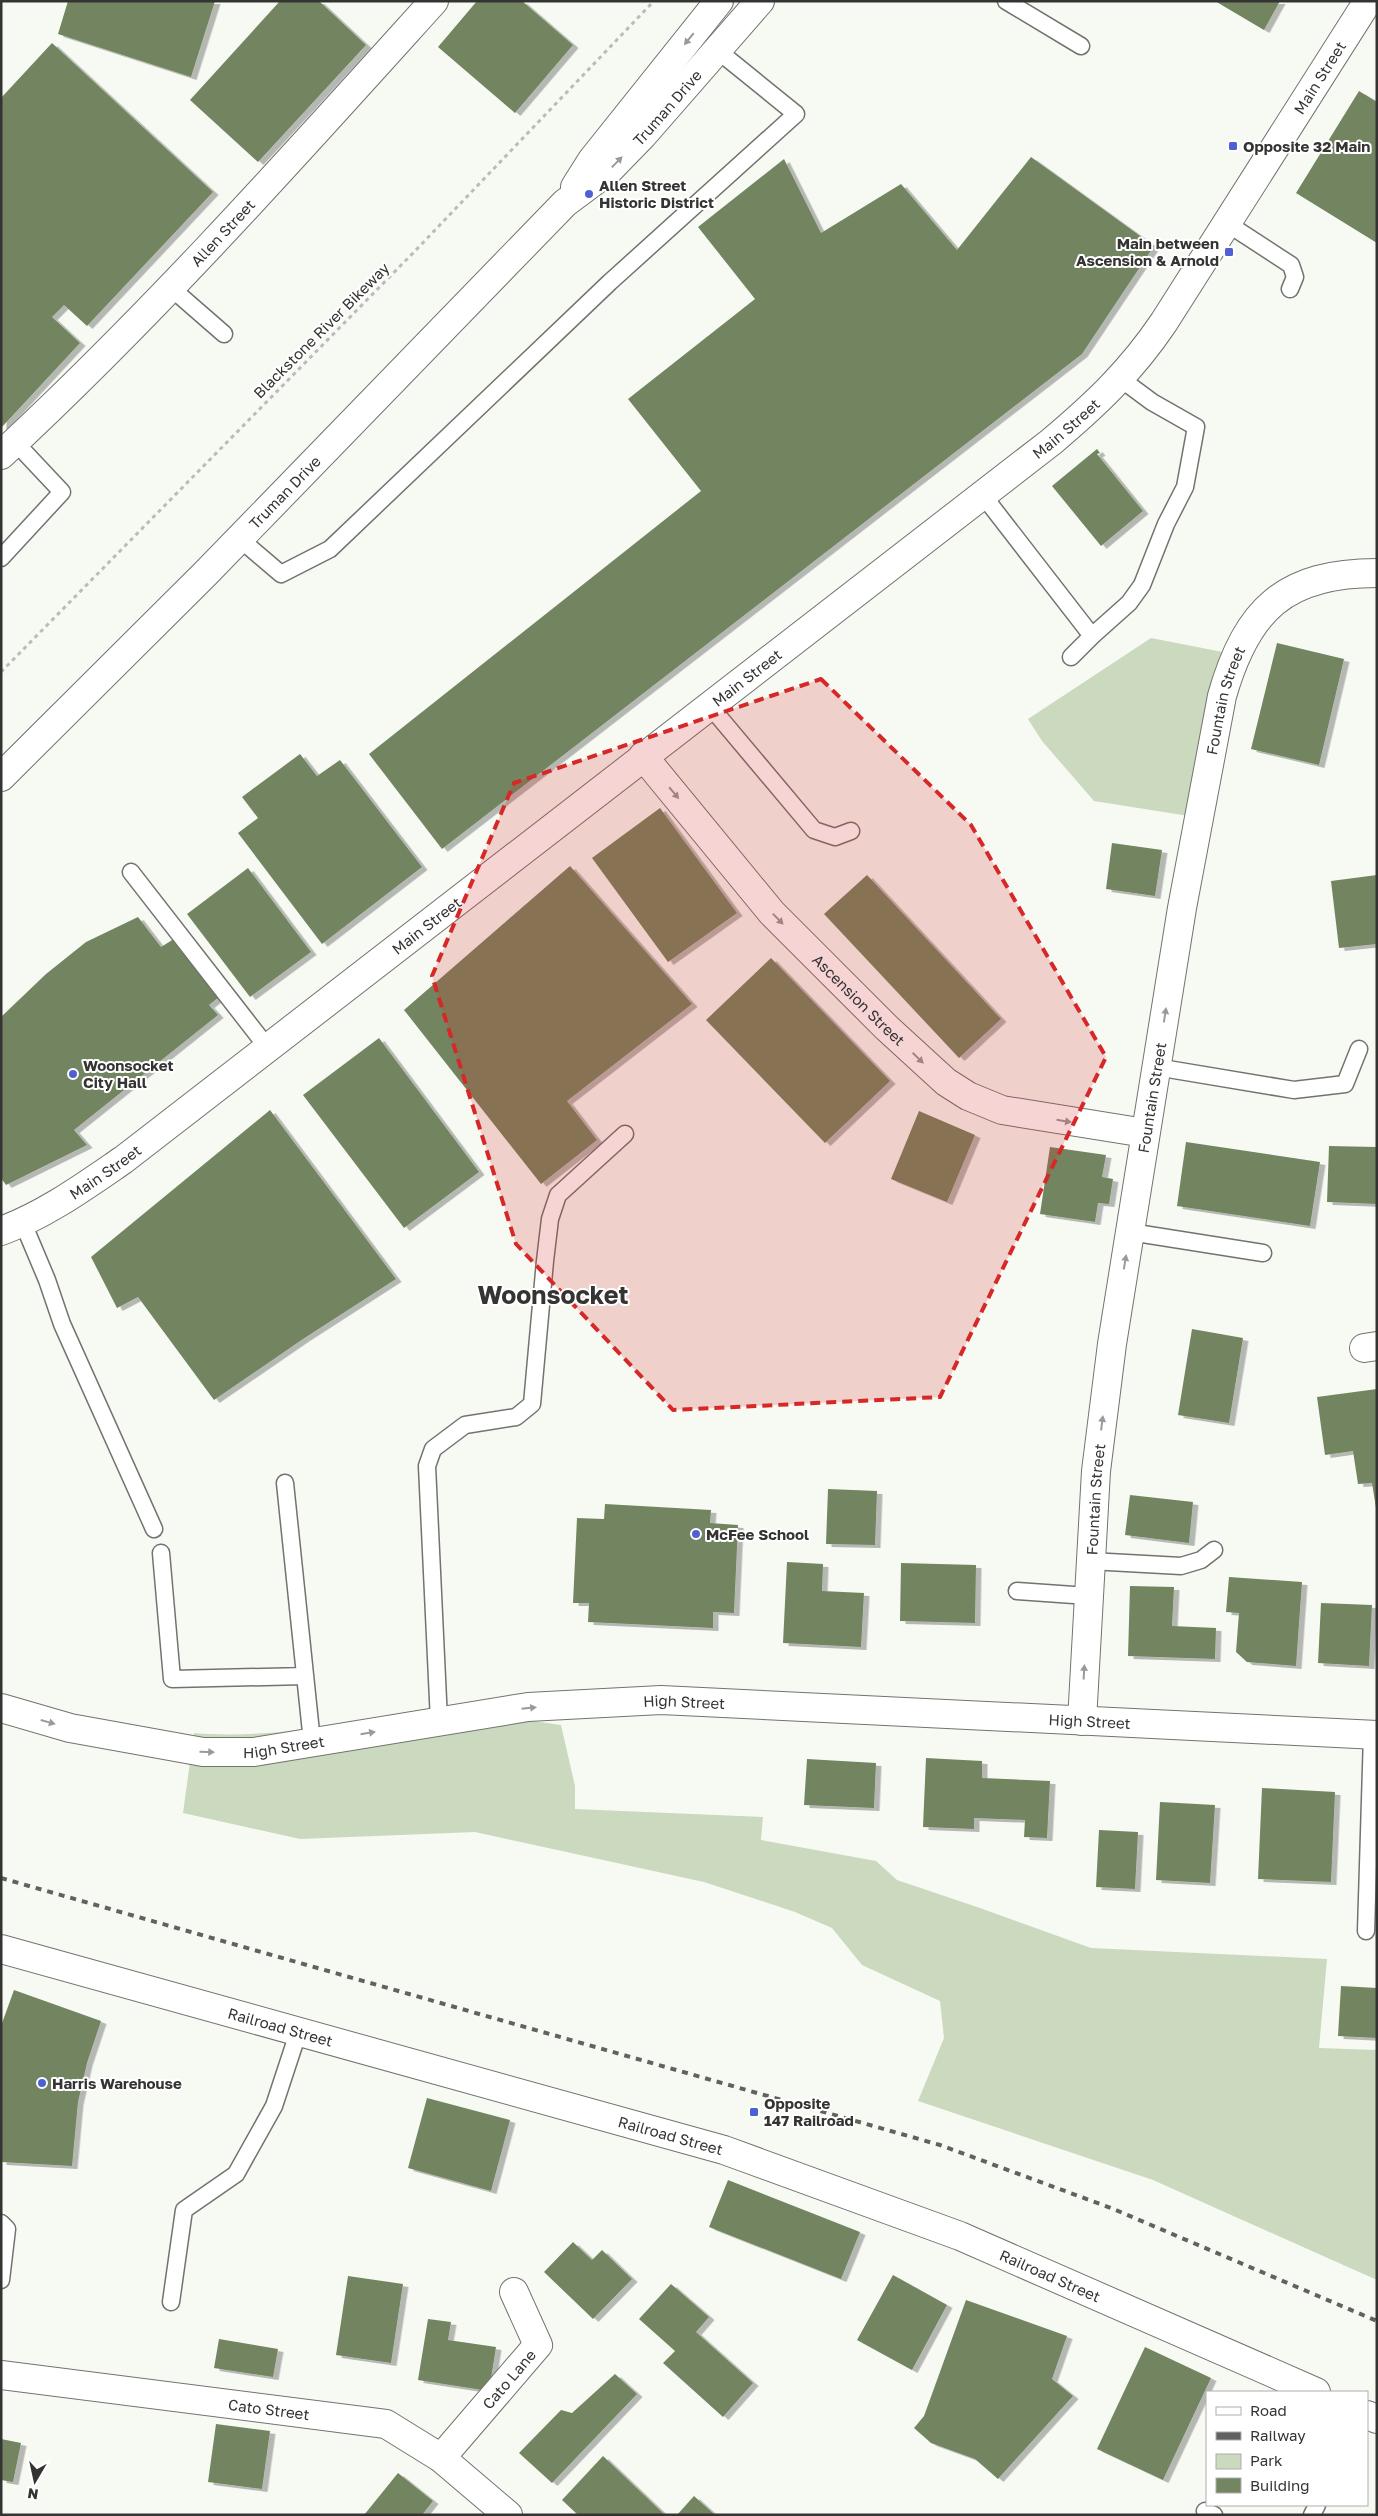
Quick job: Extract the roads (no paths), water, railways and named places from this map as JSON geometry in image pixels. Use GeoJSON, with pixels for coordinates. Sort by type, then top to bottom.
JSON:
{"type":"FeatureCollection","features":[{"type":"Feature","properties":{"kind":"main road","name":"Allen Street"},"geometry":{"type":"LineString","coordinates":[[8,449],[102,360],[301,148],[434,1]]}},
{"type":"Feature","properties":{"kind":"main road","name":"Truman Drive"},"geometry":{"type":"LineString","coordinates":[[565,203],[592,160],[719,1]]}},
{"type":"Feature","properties":{"kind":"main road","name":"Truman Drive"},"geometry":{"type":"LineString","coordinates":[[1,777],[240,539],[565,203],[608,170],[643,135],[760,1]]}},
{"type":"Feature","properties":{"kind":"main road","name":"Main Street"},"geometry":{"type":"LineString","coordinates":[[12,1227],[90,1183],[119,1162],[1080,418],[1121,378],[1151,342],[1228,224],[1368,1]]}},
{"type":"Feature","properties":{"kind":"main road","name":"Fountain Street"},"geometry":{"type":"LineString","coordinates":[[1082,1721],[1096,1471],[1112,1344],[1182,908],[1222,696],[1239,650],[1251,625],[1265,609],[1296,588],[1342,574],[1377,573]]}},
{"type":"Feature","properties":{"kind":"main road","name":"Ascension Street"},"geometry":{"type":"LineString","coordinates":[[643,756],[772,913],[887,1028],[946,1082],[968,1096],[996,1108],[1145,1133]]}},
{"type":"Feature","properties":{"kind":"main road","name":"High Street"},"geometry":{"type":"LineString","coordinates":[[1,1708],[70,1728],[203,1752],[254,1752],[528,1707],[661,1700],[1374,1735]]}},
{"type":"Feature","properties":{"kind":"main road","name":"Railroad Street"},"geometry":{"type":"LineString","coordinates":[[1,1949],[299,2030],[724,2150],[960,2236],[1314,2391]]}},
{"type":"Feature","properties":{"kind":"main road","name":"Cato Lane"},"geometry":{"type":"LineString","coordinates":[[441,2458],[538,2345],[514,2292]]}},
{"type":"Feature","properties":{"kind":"main road","name":"Cato Street"},"geometry":{"type":"LineString","coordinates":[[1,2375],[386,2424],[441,2458],[508,2515]]}},
{"type":"Feature","properties":{"kind":"lane"},"geometry":{"type":"LineString","coordinates":[[1006,1],[1081,46]]}},
{"type":"Feature","properties":{"kind":"lane"},"geometry":{"type":"LineString","coordinates":[[240,539],[282,574],[330,549],[610,282],[796,114],[717,50]]}},
{"type":"Feature","properties":{"kind":"lane"},"geometry":{"type":"LineString","coordinates":[[1228,224],[1291,265],[1295,277],[1290,289]]}},
{"type":"Feature","properties":{"kind":"lane"},"geometry":{"type":"LineString","coordinates":[[170,287],[224,334]]}},
{"type":"Feature","properties":{"kind":"lane"},"geometry":{"type":"LineString","coordinates":[[1071,657],[1129,603],[1142,585],[1166,524],[1185,487],[1191,443],[1196,427],[1152,402],[1121,378]]}},
{"type":"Feature","properties":{"kind":"lane"},"geometry":{"type":"LineString","coordinates":[[1,558],[62,492],[8,449]]}},
{"type":"Feature","properties":{"kind":"lane"},"geometry":{"type":"LineString","coordinates":[[982,494],[1092,636]]}},
{"type":"Feature","properties":{"kind":"lane"},"geometry":{"type":"LineString","coordinates":[[709,705],[816,832],[838,836],[851,831]]}},
{"type":"Feature","properties":{"kind":"lane"},"geometry":{"type":"LineString","coordinates":[[131,872],[267,1047]]}},
{"type":"Feature","properties":{"kind":"lane"},"geometry":{"type":"LineString","coordinates":[[1156,1067],[1294,1090],[1345,1084],[1359,1049]]}},
{"type":"Feature","properties":{"kind":"lane"},"geometry":{"type":"LineString","coordinates":[[439,1721],[427,1466],[433,1449],[465,1425],[516,1417],[532,1404],[544,1262],[550,1219],[558,1194],[625,1134]]}},
{"type":"Feature","properties":{"kind":"lane"},"geometry":{"type":"LineString","coordinates":[[12,1227],[45,1274],[62,1324],[154,1529]]}},
{"type":"Feature","properties":{"kind":"lane"},"geometry":{"type":"LineString","coordinates":[[1130,1232],[1263,1252]]}},
{"type":"Feature","properties":{"kind":"lane"},"geometry":{"type":"LineString","coordinates":[[285,1483],[312,1742]]}},
{"type":"Feature","properties":{"kind":"lane"},"geometry":{"type":"LineString","coordinates":[[1090,1561],[1180,1566],[1201,1560],[1214,1550]]}},
{"type":"Feature","properties":{"kind":"lane"},"geometry":{"type":"LineString","coordinates":[[161,1553],[172,1679],[305,1676]]}},
{"type":"Feature","properties":{"kind":"lane"},"geometry":{"type":"LineString","coordinates":[[1017,1591],[1088,1596]]}},
{"type":"Feature","properties":{"kind":"lane"},"geometry":{"type":"LineString","coordinates":[[1366,1931],[1374,1735]]}},
{"type":"Feature","properties":{"kind":"lane"},"geometry":{"type":"LineString","coordinates":[[172,2302],[184,2210],[236,2174],[274,2106],[299,2030]]}},
{"type":"Feature","properties":{"kind":"lane"},"geometry":{"type":"LineString","coordinates":[[1,2223],[7,2229],[1,2280]]}},
{"type":"Feature","properties":{"kind":"railway"},"geometry":{"type":"LineString","coordinates":[[1,1878],[940,2145],[1111,2208],[1377,2321]]}},
{"type":"Feature","properties":{"kind":"place","name":"Opposite 32 Main"},"geometry":{"type":"Point","coordinates":[1233,146]}},
{"type":"Feature","properties":{"kind":"place","name":"Allen Street Historic District"},"geometry":{"type":"Point","coordinates":[589,194]}},
{"type":"Feature","properties":{"kind":"place","name":"Main between Ascension & Arnold"},"geometry":{"type":"Point","coordinates":[1229,252]}},
{"type":"Feature","properties":{"kind":"place","name":"Woonsocket City Hall"},"geometry":{"type":"Point","coordinates":[73,1074]}},
{"type":"Feature","properties":{"kind":"place","name":"McFee School"},"geometry":{"type":"Point","coordinates":[696,1534]}},
{"type":"Feature","properties":{"kind":"place","name":"Harris Warehouse"},"geometry":{"type":"Point","coordinates":[42,2083]}},
{"type":"Feature","properties":{"kind":"place","name":"Opposite 147 Railroad"},"geometry":{"type":"Point","coordinates":[754,2112]}},
{"type":"Feature","properties":{"kind":"district","name":"Woonsocket"},"geometry":{"type":"Point","coordinates":[553,1294]}}]}
